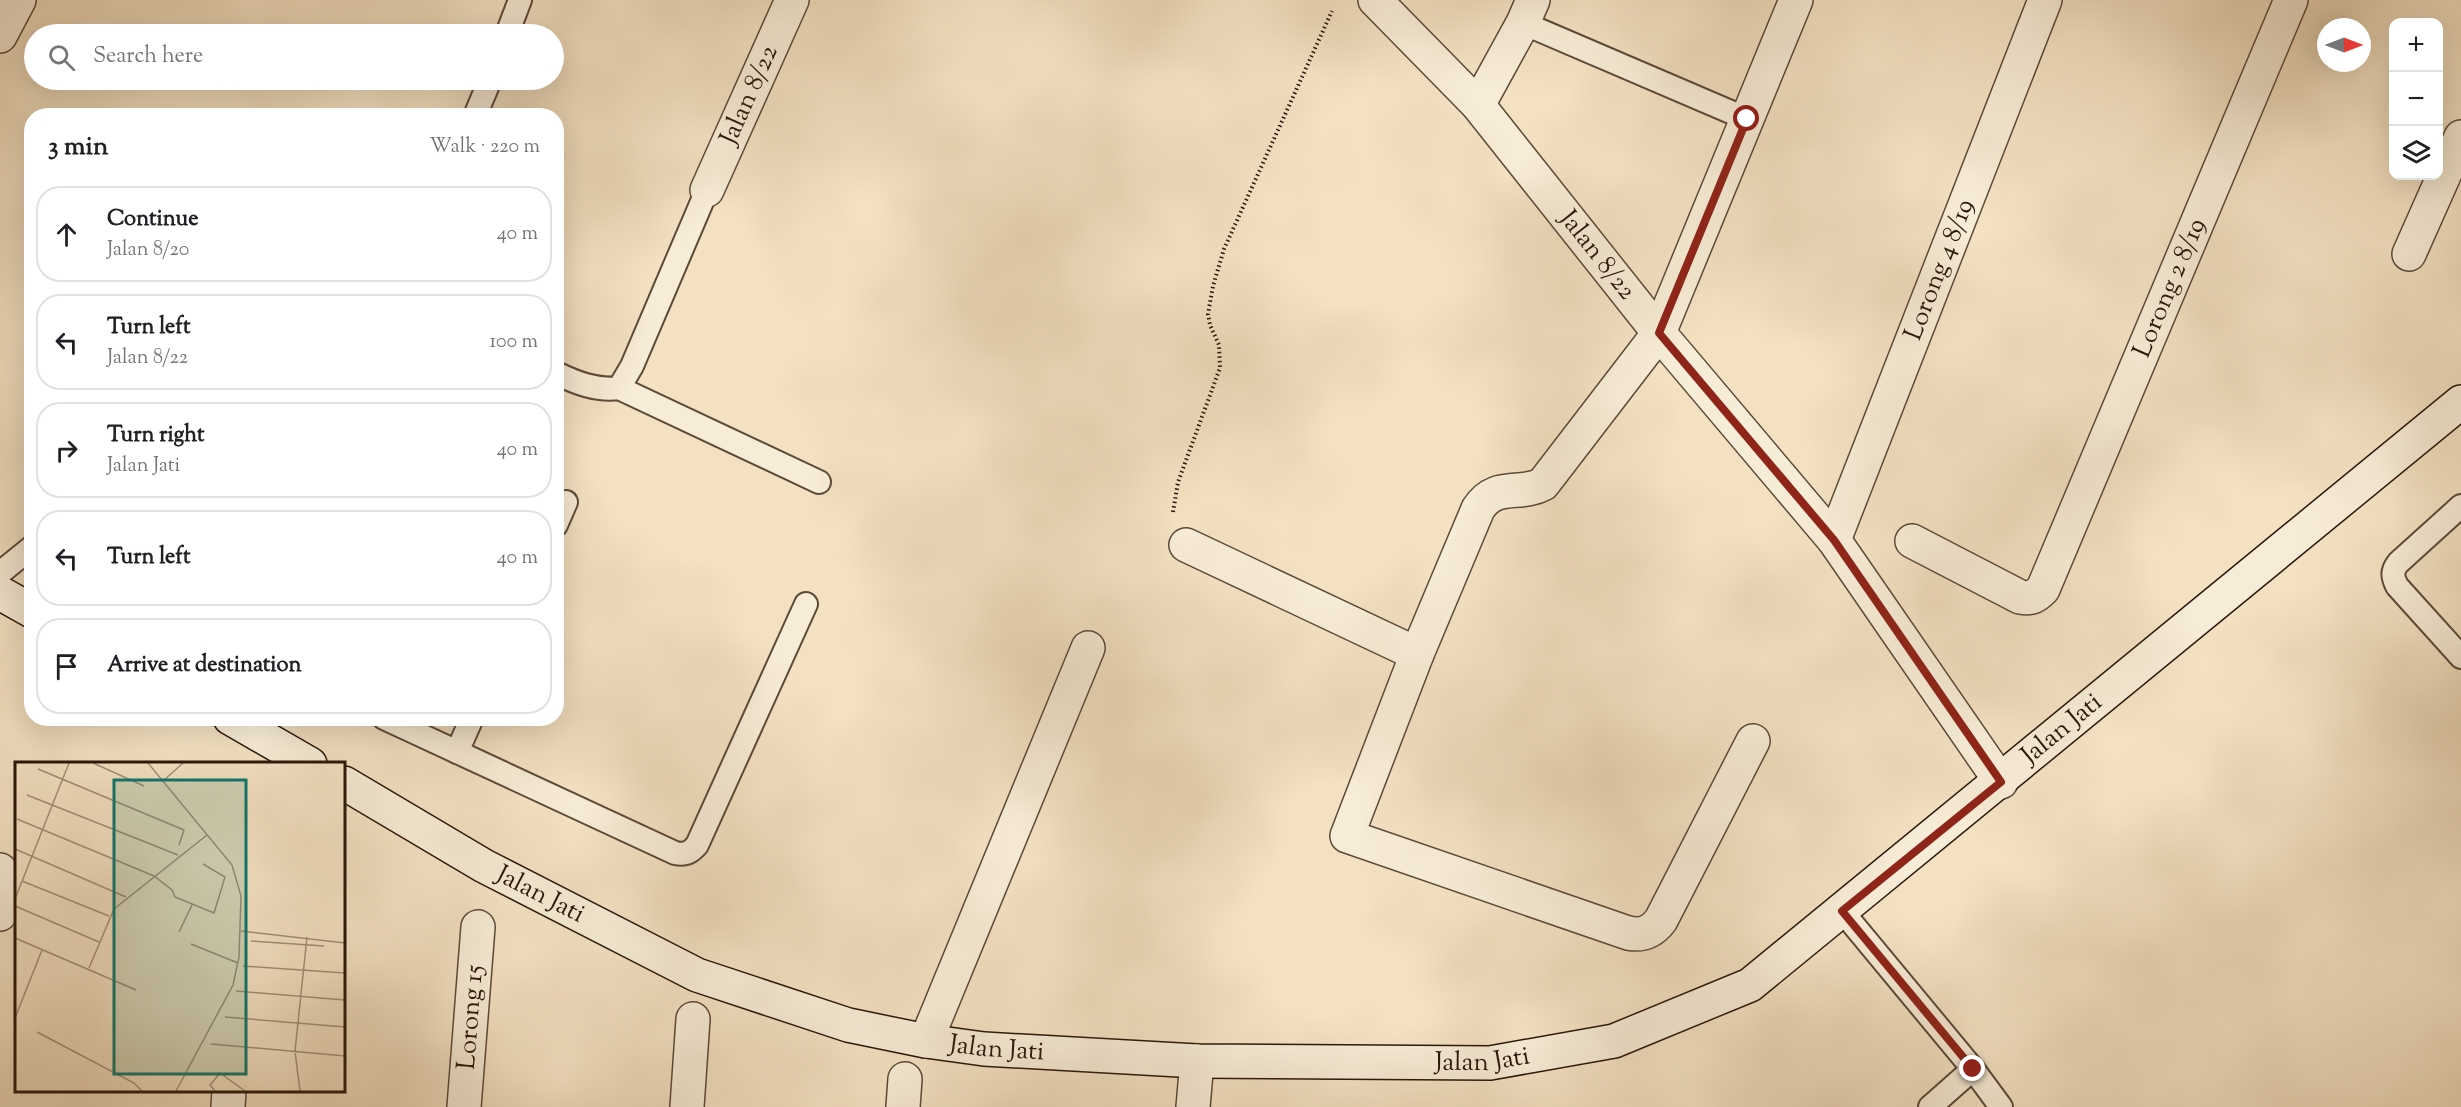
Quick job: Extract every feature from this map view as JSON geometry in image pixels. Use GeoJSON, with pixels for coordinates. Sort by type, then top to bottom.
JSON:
{"type":"FeatureCollection","features":[{"type":"Feature","properties":{"kind":"street"},"geometry":{"type":"LineString","coordinates":[[0,36],[19,0]]}},
{"type":"Feature","properties":{"kind":"street","name":"Jalan 8/22"},"geometry":{"type":"LineString","coordinates":[[707,190],[792,0]]}},
{"type":"Feature","properties":{"kind":"street","name":"Jalan 8/22"},"geometry":{"type":"LineString","coordinates":[[1375,0],[1478,105],[1659,333],[1834,540],[2001,782]]}},
{"type":"Feature","properties":{"kind":"street"},"geometry":{"type":"LineString","coordinates":[[1753,741],[1661,920],[1647,933],[1628,933],[1347,836],[1417,654],[1484,500],[1491,494],[1529,490],[1543,484],[1659,333],[1796,0]]}},
{"type":"Feature","properties":{"kind":"street","name":"Lorong 4 8/19"},"geometry":{"type":"LineString","coordinates":[[1834,540],[2044,0]]}},
{"type":"Feature","properties":{"kind":"street","name":"Lorong 2 8/19"},"geometry":{"type":"LineString","coordinates":[[1912,541],[2020,597],[2029,599],[2037,596],[2049,577],[2291,0]]}},
{"type":"Feature","properties":{"kind":"street"},"geometry":{"type":"LineString","coordinates":[[1478,105],[1528,12]]}},
{"type":"Feature","properties":{"kind":"street"},"geometry":{"type":"LineString","coordinates":[[2409,254],[2461,136]]}},
{"type":"Feature","properties":{"kind":"street","name":"Jalan Jati"},"geometry":{"type":"LineString","coordinates":[[345,784],[484,866],[697,975],[848,1025],[926,1041],[984,1048],[1197,1061],[1490,1063],[1614,1041],[1750,985],[2458,412]]}},
{"type":"Feature","properties":{"kind":"street"},"geometry":{"type":"LineString","coordinates":[[1186,545],[1417,654]]}},
{"type":"Feature","properties":{"kind":"street"},"geometry":{"type":"LineString","coordinates":[[0,593],[24,606]]}},
{"type":"Feature","properties":{"kind":"street"},"geometry":{"type":"LineString","coordinates":[[926,1041],[1088,648]]}},
{"type":"Feature","properties":{"kind":"street"},"geometry":{"type":"LineString","coordinates":[[244,726],[307,762]]}},
{"type":"Feature","properties":{"kind":"street"},"geometry":{"type":"LineString","coordinates":[[0,870],[10,888],[9,899],[0,914]]}},
{"type":"Feature","properties":{"kind":"street","name":"Lorong 15"},"geometry":{"type":"LineString","coordinates":[[464,1107],[478,927]]}},
{"type":"Feature","properties":{"kind":"street"},"geometry":{"type":"LineString","coordinates":[[687,1107],[693,1019]]}},
{"type":"Feature","properties":{"kind":"street"},"geometry":{"type":"LineString","coordinates":[[1193,1107],[1197,1061]]}},
{"type":"Feature","properties":{"kind":"street"},"geometry":{"type":"LineString","coordinates":[[228,1107],[229,1092]]}},
{"type":"Feature","properties":{"kind":"lane"},"geometry":{"type":"LineString","coordinates":[[511,24],[520,0]]}},
{"type":"Feature","properties":{"kind":"lane"},"geometry":{"type":"LineString","coordinates":[[1528,12],[1747,119]]}},
{"type":"Feature","properties":{"kind":"lane"},"geometry":{"type":"LineString","coordinates":[[478,108],[486,90]]}},
{"type":"Feature","properties":{"kind":"lane"},"geometry":{"type":"LineString","coordinates":[[620,388],[632,366],[707,190]]}},
{"type":"Feature","properties":{"kind":"lane"},"geometry":{"type":"LineString","coordinates":[[564,377],[578,384],[608,390],[620,388],[819,482]]}},
{"type":"Feature","properties":{"kind":"lane"},"geometry":{"type":"LineString","coordinates":[[564,507],[566,502]]}},
{"type":"Feature","properties":{"kind":"lane"},"geometry":{"type":"LineString","coordinates":[[2461,506],[2398,562],[2393,569],[2393,578],[2397,586],[2461,657]]}},
{"type":"Feature","properties":{"kind":"lane"},"geometry":{"type":"LineString","coordinates":[[0,573],[24,554]]}},
{"type":"Feature","properties":{"kind":"lane"},"geometry":{"type":"LineString","coordinates":[[401,726],[675,853],[683,854],[691,851],[697,845],[806,604]]}},
{"type":"Feature","properties":{"kind":"lane"},"geometry":{"type":"LineString","coordinates":[[458,752],[469,726]]}},
{"type":"Feature","properties":{"kind":"lane"},"geometry":{"type":"LineString","coordinates":[[1842,911],[1973,1069],[2001,1107]]}},
{"type":"Feature","properties":{"kind":"lane"},"geometry":{"type":"LineString","coordinates":[[1930,1107],[1973,1069]]}},
{"type":"Feature","properties":{"kind":"path"},"geometry":{"type":"LineString","coordinates":[[1186,545],[1171,522],[1178,482],[1220,368],[1219,345],[1208,314],[1213,286],[1224,249],[1332,11]]}},
{"type":"Feature","properties":{"kind":"route"},"geometry":{"type":"LineString","coordinates":[[1747,119],[1659,333],[1834,540],[2001,782],[1842,911],[1973,1069]]}}]}
